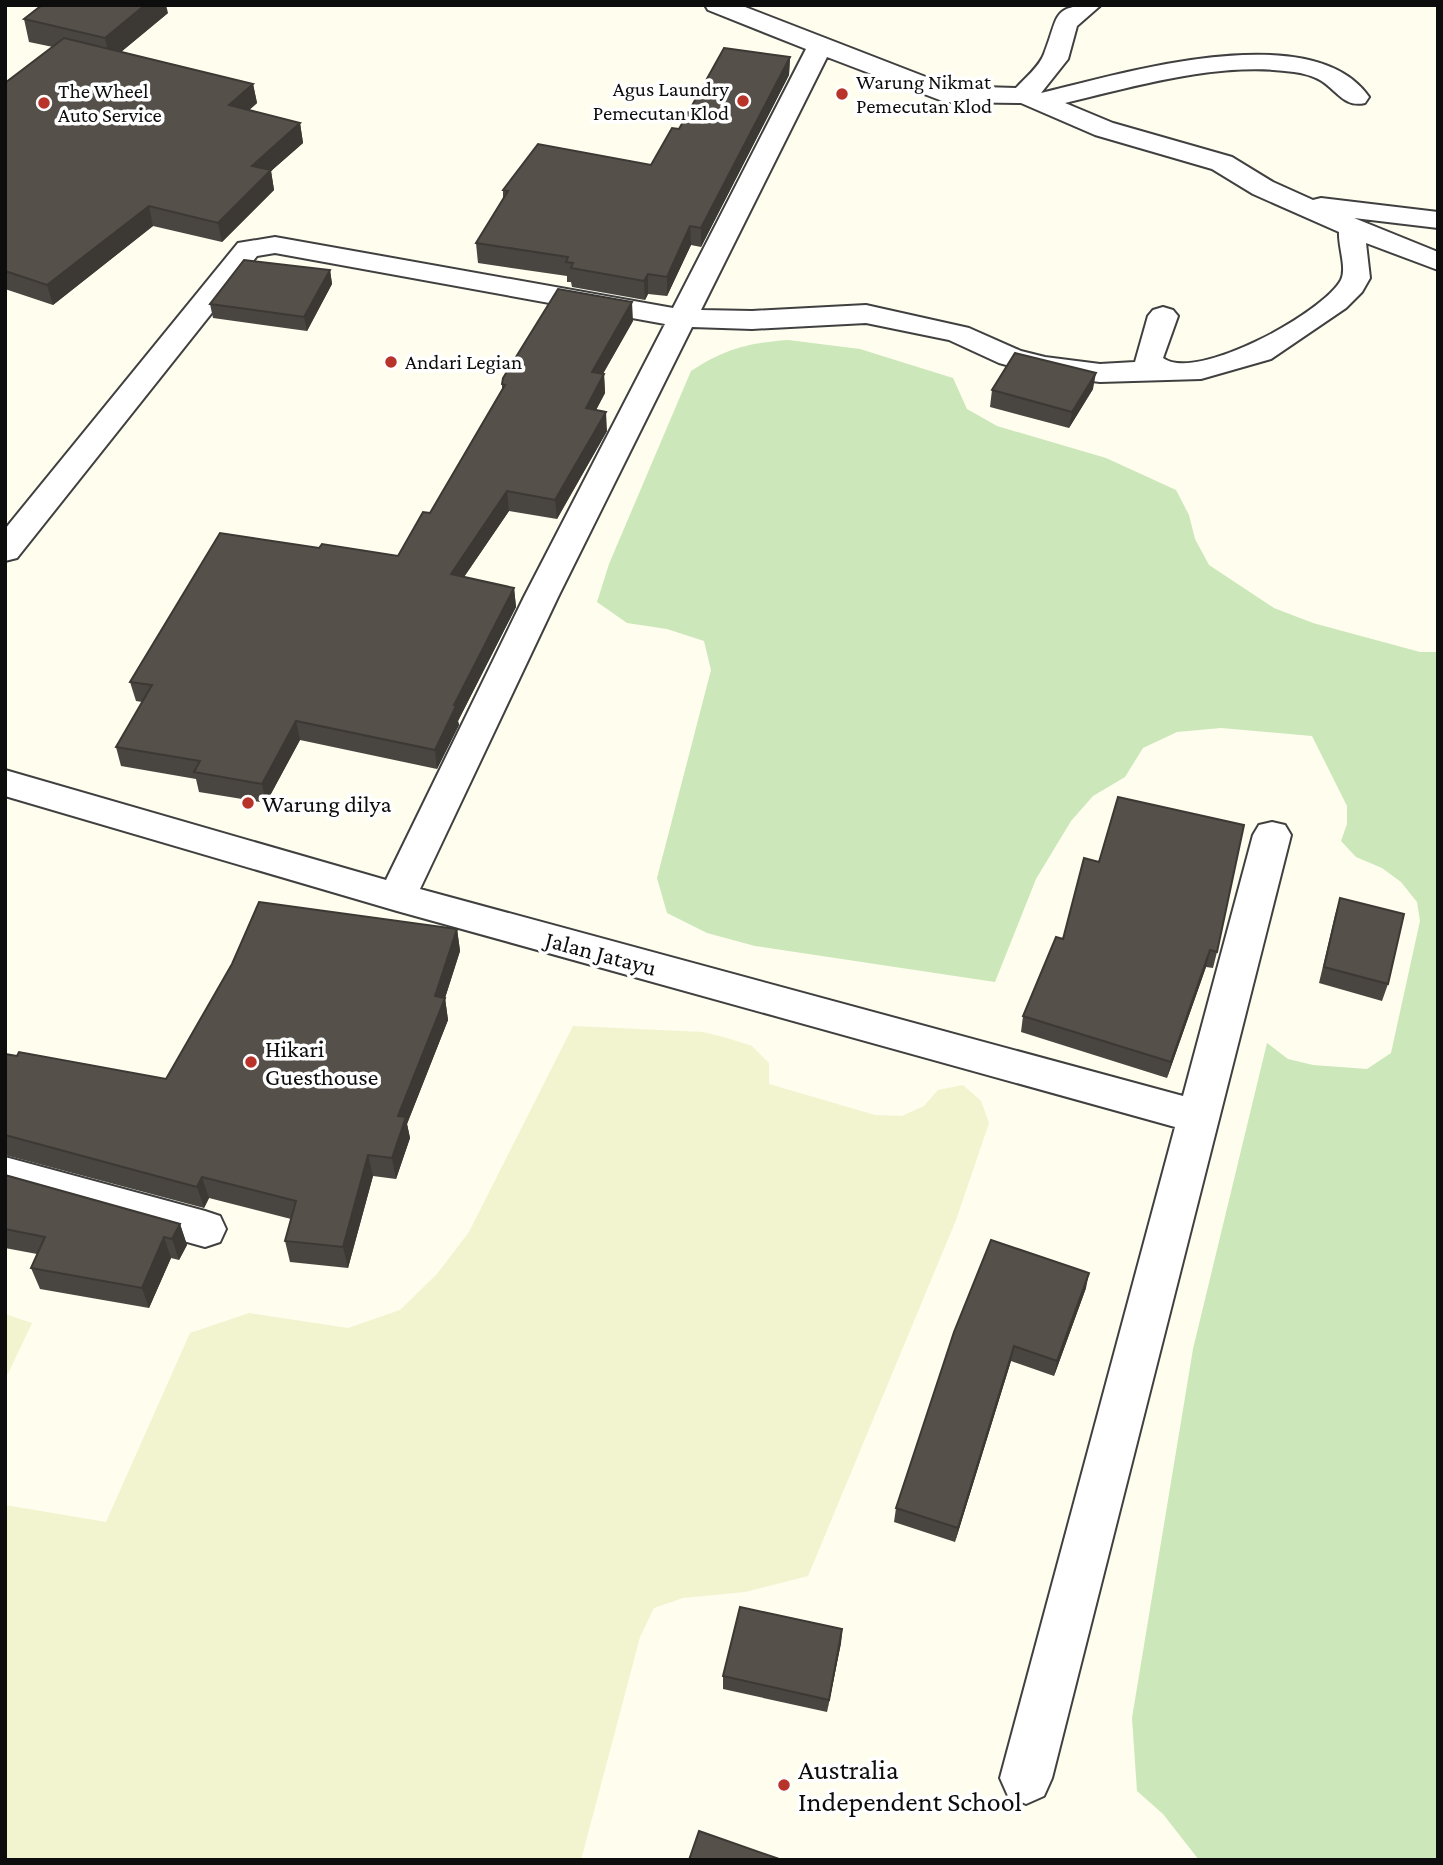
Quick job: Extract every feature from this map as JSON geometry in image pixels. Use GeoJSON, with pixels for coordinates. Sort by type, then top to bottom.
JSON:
{"type":"FeatureCollection","features":[{"type":"Feature","properties":{"kind":"street"},"geometry":{"type":"LineString","coordinates":[[717,5],[944,94],[1031,98],[1129,80],[1258,62],[1291,64],[1326,73],[1356,97]]}},
{"type":"Feature","properties":{"kind":"street"},"geometry":{"type":"LineString","coordinates":[[1031,98],[1055,59],[1065,25],[1071,17],[1089,5]]}},
{"type":"Feature","properties":{"kind":"street"},"geometry":{"type":"LineString","coordinates":[[397,897],[546,586],[820,46]]}},
{"type":"Feature","properties":{"kind":"street"},"geometry":{"type":"LineString","coordinates":[[1031,98],[1141,141],[1222,163],[1263,188],[1438,262]]}},
{"type":"Feature","properties":{"kind":"street"},"geometry":{"type":"LineString","coordinates":[[1298,203],[1438,219]]}},
{"type":"Feature","properties":{"kind":"street"},"geometry":{"type":"LineString","coordinates":[[5,551],[248,248],[275,245],[681,318],[751,320],[866,314],[959,334],[1010,357],[1043,366],[1100,373],[1159,370],[1186,372],[1212,368],[1263,352],[1338,299],[1357,276],[1353,228]]}},
{"type":"Feature","properties":{"kind":"street"},"geometry":{"type":"LineString","coordinates":[[1159,370],[1151,366],[1149,360],[1163,316]]}},
{"type":"Feature","properties":{"kind":"street","name":"Jalan Jatayu"},"geometry":{"type":"LineString","coordinates":[[5,783],[397,897],[1198,1117]]}},
{"type":"Feature","properties":{"kind":"street"},"geometry":{"type":"LineString","coordinates":[[1026,1778],[1272,835]]}},
{"type":"Feature","properties":{"kind":"street"},"geometry":{"type":"LineString","coordinates":[[5,1174],[205,1229]]}},
{"type":"Feature","properties":{"kind":"green space"},"geometry":{"type":"Polygon","coordinates":[[[788,340],[860,349],[953,378],[967,409],[997,426],[1106,458],[1176,490],[1189,515],[1195,539],[1209,565],[1274,608],[1313,623],[1420,652],[1438,652],[1438,1860],[1199,1860],[1163,1814],[1137,1791],[1132,1718],[1193,1349],[1267,1043],[1288,1059],[1313,1065],[1367,1069],[1391,1053],[1420,921],[1417,902],[1401,882],[1382,868],[1356,857],[1341,841],[1347,824],[1347,806],[1312,736],[1221,728],[1177,732],[1143,748],[1125,777],[1093,796],[1071,821],[1036,879],[995,982],[755,946],[707,933],[667,913],[657,878],[711,670],[704,641],[667,629],[627,623],[597,602],[609,564],[691,371],[737,348],[788,340]]]}},
{"type":"Feature","properties":{"kind":"green space"},"geometry":{"type":"Polygon","coordinates":[[[573,1026],[703,1032],[727,1038],[752,1046],[769,1063],[769,1084],[875,1115],[902,1116],[924,1106],[938,1090],[963,1085],[981,1101],[989,1123],[956,1220],[808,1576],[745,1592],[683,1598],[654,1608],[640,1637],[581,1860],[5,1860],[5,1505],[106,1522],[190,1333],[249,1313],[348,1328],[400,1310],[437,1274],[469,1232],[573,1026]]]}},
{"type":"Feature","properties":{"kind":"green space"},"geometry":{"type":"Polygon","coordinates":[[[5,1314],[32,1323],[5,1380],[5,1314]]]}},
{"type":"Feature","properties":{"kind":"building"},"geometry":{"type":"Polygon","coordinates":[[[42,5],[145,5],[105,38],[24,19],[42,5]]]}},
{"type":"Feature","properties":{"kind":"building"},"geometry":{"type":"Polygon","coordinates":[[[64,38],[253,84],[229,105],[300,123],[252,166],[271,170],[218,223],[149,206],[47,285],[5,271],[5,83],[64,38]]]}},
{"type":"Feature","properties":{"kind":"building"},"geometry":{"type":"Polygon","coordinates":[[[724,48],[790,57],[701,228],[690,226],[667,277],[648,274],[644,281],[571,268],[573,263],[566,262],[568,257],[476,243],[508,191],[503,190],[538,144],[651,165],[672,128],[679,129],[724,48]]]}},
{"type":"Feature","properties":{"kind":"building"},"geometry":{"type":"Polygon","coordinates":[[[244,260],[330,270],[304,317],[210,304],[244,260]]]}},
{"type":"Feature","properties":{"kind":"building"},"geometry":{"type":"Polygon","coordinates":[[[558,289],[632,302],[592,372],[604,374],[586,408],[606,412],[555,500],[507,491],[451,574],[514,588],[454,705],[456,706],[435,750],[296,721],[262,784],[194,772],[200,761],[116,747],[152,685],[130,682],[220,533],[319,548],[322,544],[398,556],[423,512],[430,513],[505,385],[502,384],[503,378],[558,289]]]}},
{"type":"Feature","properties":{"kind":"building"},"geometry":{"type":"Polygon","coordinates":[[[1015,353],[1096,373],[1072,412],[992,390],[1015,353]]]}},
{"type":"Feature","properties":{"kind":"building"},"geometry":{"type":"Polygon","coordinates":[[[1118,797],[1244,825],[1217,952],[1210,950],[1171,1062],[1023,1016],[1056,937],[1063,939],[1084,858],[1099,862],[1118,797]]]}},
{"type":"Feature","properties":{"kind":"building"},"geometry":{"type":"Polygon","coordinates":[[[1340,898],[1404,914],[1388,984],[1324,967],[1340,898]]]}},
{"type":"Feature","properties":{"kind":"building"},"geometry":{"type":"Polygon","coordinates":[[[259,902],[457,929],[435,996],[445,998],[398,1116],[406,1117],[392,1158],[368,1155],[343,1247],[285,1241],[296,1201],[202,1177],[197,1187],[5,1135],[5,1054],[17,1056],[19,1052],[166,1079],[232,964],[259,902]]]}},
{"type":"Feature","properties":{"kind":"building"},"geometry":{"type":"Polygon","coordinates":[[[5,1175],[180,1224],[172,1239],[164,1237],[142,1288],[31,1268],[45,1237],[5,1229],[5,1175]]]}},
{"type":"Feature","properties":{"kind":"building"},"geometry":{"type":"Polygon","coordinates":[[[991,1240],[1089,1273],[1057,1361],[1014,1346],[958,1528],[896,1508],[954,1332],[991,1240]]]}},
{"type":"Feature","properties":{"kind":"building"},"geometry":{"type":"Polygon","coordinates":[[[740,1607],[842,1629],[829,1700],[723,1676],[740,1607]]]}},
{"type":"Feature","properties":{"kind":"building"},"geometry":{"type":"Polygon","coordinates":[[[699,1831],[782,1860],[689,1860],[699,1831]]]}},
{"type":"Feature","properties":{"kind":"place","name":"Warung Nikmat Pemecutan Klod"},"geometry":{"type":"Point","coordinates":[842,94]}},
{"type":"Feature","properties":{"kind":"place","name":"Agus Laundry Pemecutan Klod"},"geometry":{"type":"Point","coordinates":[743,101]}},
{"type":"Feature","properties":{"kind":"place","name":"The Wheel Auto Service"},"geometry":{"type":"Point","coordinates":[44,103]}},
{"type":"Feature","properties":{"kind":"place","name":"Andari Legian"},"geometry":{"type":"Point","coordinates":[391,362]}},
{"type":"Feature","properties":{"kind":"place","name":"Warung dilya"},"geometry":{"type":"Point","coordinates":[248,803]}},
{"type":"Feature","properties":{"kind":"place","name":"Hikari Guesthouse"},"geometry":{"type":"Point","coordinates":[251,1062]}},
{"type":"Feature","properties":{"kind":"place","name":"Australia Independent School"},"geometry":{"type":"Point","coordinates":[784,1785]}}]}
